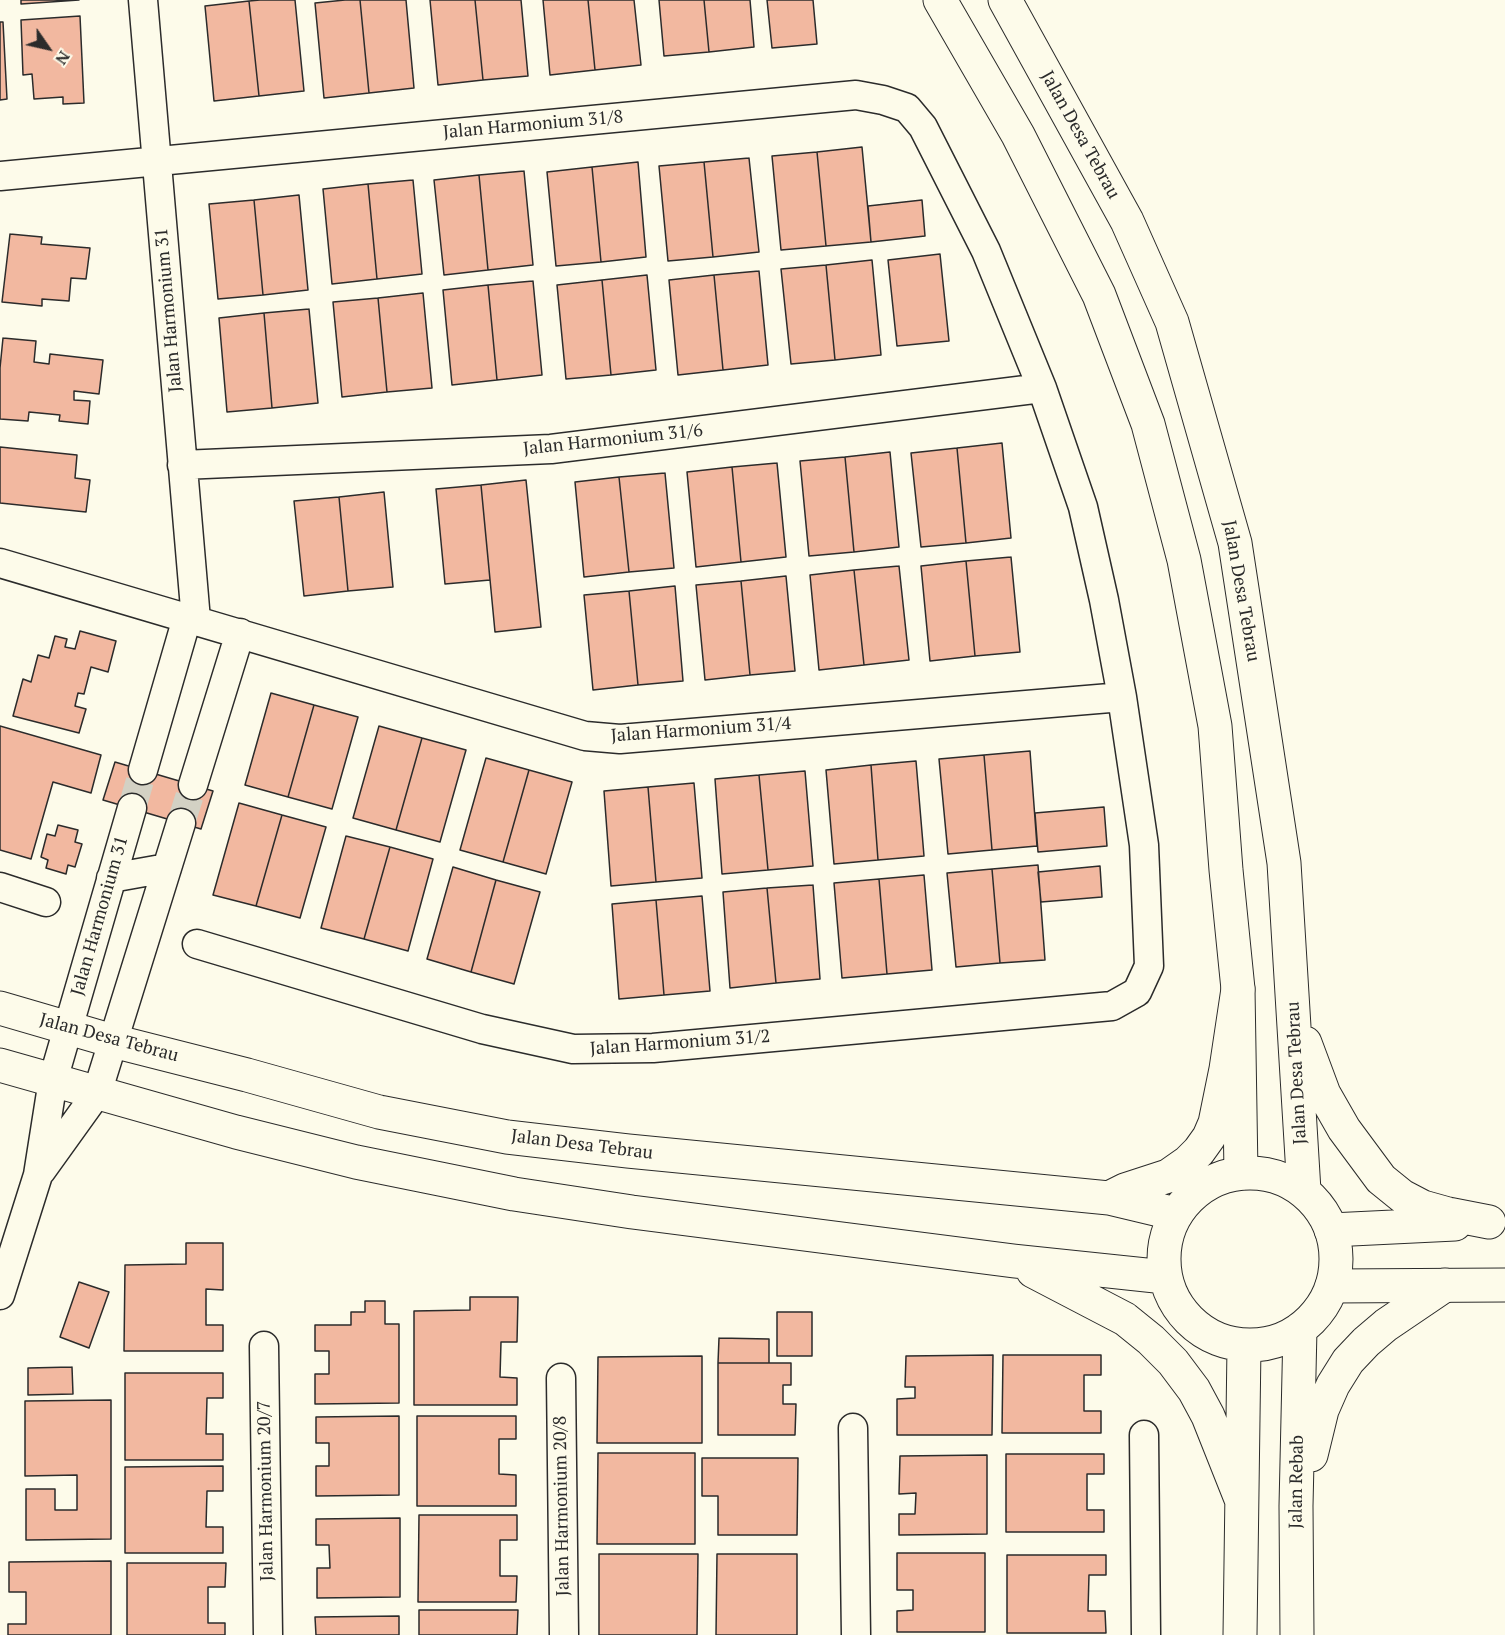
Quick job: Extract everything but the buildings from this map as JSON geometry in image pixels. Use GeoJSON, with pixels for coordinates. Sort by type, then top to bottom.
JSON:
{"type":"FeatureCollection","features":[{"type":"Feature","properties":{"kind":"main road"},"geometry":{"type":"LineString","coordinates":[[940,0],[1018,135],[1099,295],[1148,424],[1184,560],[1215,726],[1238,988],[1241,1173]]}},
{"type":"Feature","properties":{"kind":"main road","name":"Jalan Desa Tebrau"},"geometry":{"type":"LineString","coordinates":[[1005,0],[1127,221],[1172,322],[1232,531],[1284,863],[1304,1191]]}},
{"type":"Feature","properties":{"kind":"main road"},"geometry":{"type":"LineString","coordinates":[[1109,1198],[1125,1190],[1168,1176],[1188,1162],[1209,1137],[1215,1123],[1226,1069],[1238,988]]}},
{"type":"Feature","properties":{"kind":"main road","name":"Jalan Desa Tebrau"},"geometry":{"type":"LineString","coordinates":[[0,1008],[113,1041],[247,1075],[378,1112],[507,1137],[639,1153],[1109,1198],[1176,1214]]}},
{"type":"Feature","properties":{"kind":"main road"},"geometry":{"type":"LineString","coordinates":[[1294,1010],[1324,1094],[1349,1137],[1381,1179],[1402,1196],[1423,1207],[1448,1214],[1497,1222]]}},
{"type":"Feature","properties":{"kind":"main road"},"geometry":{"type":"LineString","coordinates":[[0,1065],[236,1132],[356,1162],[513,1194],[632,1212],[1014,1261],[1165,1277]]}},
{"type":"Feature","properties":{"kind":"main road"},"geometry":{"type":"LineString","coordinates":[[1241,1173],[1263,1173],[1274,1176],[1304,1191],[1320,1208],[1331,1230],[1336,1267],[1332,1286],[1325,1302],[1314,1317],[1283,1339],[1244,1346],[1217,1339],[1193,1325],[1180,1311],[1165,1277],[1164,1256],[1167,1234],[1176,1214],[1188,1199],[1204,1186],[1221,1177],[1241,1173]]}},
{"type":"Feature","properties":{"kind":"main road"},"geometry":{"type":"LineString","coordinates":[[1331,1230],[1497,1222]]}},
{"type":"Feature","properties":{"kind":"main road"},"geometry":{"type":"LineString","coordinates":[[1014,1261],[1125,1319],[1173,1362],[1194,1390],[1208,1416],[1241,1499]]}},
{"type":"Feature","properties":{"kind":"main road"},"geometry":{"type":"LineString","coordinates":[[1296,1506],[1322,1410],[1333,1385],[1348,1361],[1386,1325],[1445,1285]]}},
{"type":"Feature","properties":{"kind":"main road"},"geometry":{"type":"LineString","coordinates":[[1332,1286],[1505,1285]]}},
{"type":"Feature","properties":{"kind":"main road","name":"Jalan Rebab"},"geometry":{"type":"LineString","coordinates":[[1297,1635],[1296,1506],[1300,1329]]}},
{"type":"Feature","properties":{"kind":"main road"},"geometry":{"type":"LineString","coordinates":[[1240,1635],[1244,1346]]}},
{"type":"Feature","properties":{"kind":"street","name":"Jalan Harmonium 31"},"geometry":{"type":"LineString","coordinates":[[143,0],[182,465],[191,619],[143,770]]}},
{"type":"Feature","properties":{"kind":"street","name":"Jalan Harmonium 31/8"},"geometry":{"type":"LineString","coordinates":[[0,176],[856,95],[907,108],[923,127],[986,251],[1042,388]]}},
{"type":"Feature","properties":{"kind":"street","name":"Jalan Harmonium 31/6"},"geometry":{"type":"LineString","coordinates":[[182,465],[551,449],[1042,388]]}},
{"type":"Feature","properties":{"kind":"street"},"geometry":{"type":"LineString","coordinates":[[1042,388],[1083,507],[1104,600],[1122,697]]}},
{"type":"Feature","properties":{"kind":"street","name":"Jalan Harmonium 31/4"},"geometry":{"type":"LineString","coordinates":[[0,563],[585,736],[620,739],[1122,697]]}},
{"type":"Feature","properties":{"kind":"street"},"geometry":{"type":"LineString","coordinates":[[193,785],[240,633]]}},
{"type":"Feature","properties":{"kind":"street","name":"Jalan Harmonium 31/2"},"geometry":{"type":"LineString","coordinates":[[197,944],[482,1029],[573,1049],[653,1048],[1113,1006],[1137,992],[1149,966],[1144,845],[1122,697]]}},
{"type":"Feature","properties":{"kind":"street","name":"Jalan Harmonium 31"},"geometry":{"type":"LineString","coordinates":[[38,1175],[53,1080],[132,808]]}},
{"type":"Feature","properties":{"kind":"street"},"geometry":{"type":"LineString","coordinates":[[0,1295],[38,1175],[97,1093],[181,823]]}},
{"type":"Feature","properties":{"kind":"street"},"geometry":{"type":"LineString","coordinates":[[111,878],[167,868]]}},
{"type":"Feature","properties":{"kind":"street"},"geometry":{"type":"LineString","coordinates":[[0,887],[46,902]]}},
{"type":"Feature","properties":{"kind":"street","name":"Jalan Harmonium 20/7"},"geometry":{"type":"LineString","coordinates":[[264,1346],[268,1635]]}},
{"type":"Feature","properties":{"kind":"street","name":"Jalan Harmonium 20/8"},"geometry":{"type":"LineString","coordinates":[[561,1378],[564,1635]]}},
{"type":"Feature","properties":{"kind":"street"},"geometry":{"type":"LineString","coordinates":[[853,1428],[856,1635]]}},
{"type":"Feature","properties":{"kind":"street"},"geometry":{"type":"LineString","coordinates":[[1144,1435],[1146,1635]]}},
{"type":"Feature","properties":{"kind":"tunnel"},"geometry":{"type":"LineString","coordinates":[[132,808],[143,770]]}},
{"type":"Feature","properties":{"kind":"tunnel"},"geometry":{"type":"LineString","coordinates":[[181,823],[193,785]]}}]}
